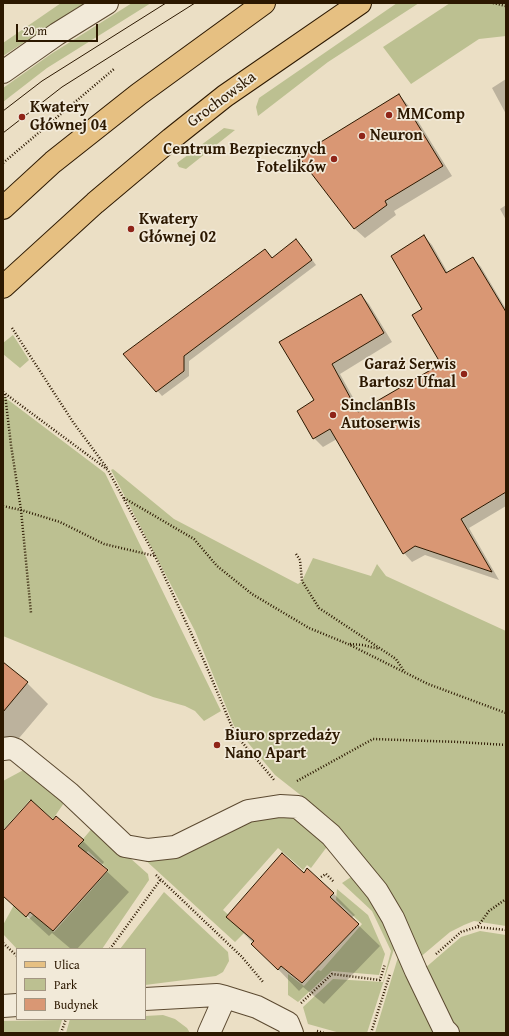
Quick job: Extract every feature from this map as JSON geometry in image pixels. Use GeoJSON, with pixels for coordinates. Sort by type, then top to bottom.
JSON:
{"type":"FeatureCollection","features":[{"type":"Feature","properties":{"kind":"main road"},"geometry":{"type":"LineString","coordinates":[[3,208],[54,162],[102,123],[218,35],[264,3]]}},
{"type":"Feature","properties":{"kind":"main road","name":"Grochowska"},"geometry":{"type":"LineString","coordinates":[[3,287],[95,203],[225,96],[360,3]]}},
{"type":"Feature","properties":{"kind":"street"},"geometry":{"type":"LineString","coordinates":[[3,72],[57,34],[107,3]]}},
{"type":"Feature","properties":{"kind":"street"},"geometry":{"type":"LineString","coordinates":[[3,749],[16,750],[69,793],[125,846],[148,850],[175,847],[248,811],[280,806],[298,807],[331,835],[377,891],[444,1029],[448,1033]]}},
{"type":"Feature","properties":{"kind":"street"},"geometry":{"type":"LineString","coordinates":[[146,998],[217,995],[257,1007],[290,1028]]}},
{"type":"Feature","properties":{"kind":"street"},"geometry":{"type":"LineString","coordinates":[[209,1033],[226,997]]}},
{"type":"Feature","properties":{"kind":"street"},"geometry":{"type":"LineString","coordinates":[[3,1006],[16,1005]]}},
{"type":"Feature","properties":{"kind":"path"},"geometry":{"type":"LineString","coordinates":[[493,3],[506,6]]}},
{"type":"Feature","properties":{"kind":"path"},"geometry":{"type":"LineString","coordinates":[[3,163],[114,69]]}},
{"type":"Feature","properties":{"kind":"path"},"geometry":{"type":"LineString","coordinates":[[12,328],[73,422],[108,470],[155,556],[205,663],[235,734],[298,807]]}},
{"type":"Feature","properties":{"kind":"path"},"geometry":{"type":"LineString","coordinates":[[4,393],[108,470]]}},
{"type":"Feature","properties":{"kind":"path"},"geometry":{"type":"LineString","coordinates":[[4,393],[21,510],[31,613]]}},
{"type":"Feature","properties":{"kind":"path"},"geometry":{"type":"LineString","coordinates":[[123,498],[194,539],[217,566],[252,594],[309,628],[348,644],[405,671],[428,684],[506,713]]}},
{"type":"Feature","properties":{"kind":"path"},"geometry":{"type":"LineString","coordinates":[[3,506],[60,522],[104,544],[155,556]]}},
{"type":"Feature","properties":{"kind":"path"},"geometry":{"type":"LineString","coordinates":[[296,554],[300,560],[302,581],[319,608],[396,659],[405,671]]}},
{"type":"Feature","properties":{"kind":"path"},"geometry":{"type":"LineString","coordinates":[[348,644],[363,645],[381,649]]}},
{"type":"Feature","properties":{"kind":"path"},"geometry":{"type":"LineString","coordinates":[[295,782],[373,739],[506,745]]}},
{"type":"Feature","properties":{"kind":"path"},"geometry":{"type":"LineString","coordinates":[[125,846],[242,958],[268,987]]}},
{"type":"Feature","properties":{"kind":"path"},"geometry":{"type":"LineString","coordinates":[[326,874],[337,884]]}},
{"type":"Feature","properties":{"kind":"path"},"geometry":{"type":"LineString","coordinates":[[111,948],[161,879]]}},
{"type":"Feature","properties":{"kind":"path"},"geometry":{"type":"LineString","coordinates":[[477,927],[489,911],[506,898]]}},
{"type":"Feature","properties":{"kind":"path"},"geometry":{"type":"LineString","coordinates":[[416,971],[461,932],[477,927],[506,930]]}},
{"type":"Feature","properties":{"kind":"path"},"geometry":{"type":"LineString","coordinates":[[371,1033],[401,938]]}},
{"type":"Feature","properties":{"kind":"path"},"geometry":{"type":"LineString","coordinates":[[3,944],[16,955]]}},
{"type":"Feature","properties":{"kind":"path"},"geometry":{"type":"LineString","coordinates":[[290,1028],[285,1018],[332,974],[380,980],[386,959]]}},
{"type":"Feature","properties":{"kind":"path"},"geometry":{"type":"LineString","coordinates":[[61,1033],[66,1020]]}},
{"type":"Feature","properties":{"kind":"green space"},"geometry":{"type":"Polygon","coordinates":[[[61,3],[85,3],[3,56],[3,43],[61,3]]]}},
{"type":"Feature","properties":{"kind":"green space"},"geometry":{"type":"Polygon","coordinates":[[[132,3],[151,3],[47,68],[3,102],[3,88],[51,54],[132,3]]]}},
{"type":"Feature","properties":{"kind":"green space"},"geometry":{"type":"Polygon","coordinates":[[[397,3],[419,3],[328,62],[258,116],[256,107],[259,98],[397,3]]]}},
{"type":"Feature","properties":{"kind":"green space"},"geometry":{"type":"Polygon","coordinates":[[[450,3],[506,3],[506,36],[479,39],[411,84],[383,47],[450,3]]]}},
{"type":"Feature","properties":{"kind":"green space"},"geometry":{"type":"Polygon","coordinates":[[[224,128],[235,130],[186,169],[179,167],[177,163],[224,128]]]}},
{"type":"Feature","properties":{"kind":"green space"},"geometry":{"type":"Polygon","coordinates":[[[13,335],[29,360],[20,368],[3,354],[3,343],[13,335]]]}},
{"type":"Feature","properties":{"kind":"green space"},"geometry":{"type":"Polygon","coordinates":[[[3,396],[105,473],[221,711],[204,721],[195,711],[185,706],[153,697],[3,636],[3,396]]]}},
{"type":"Feature","properties":{"kind":"green space"},"geometry":{"type":"Polygon","coordinates":[[[113,469],[174,519],[298,584],[302,581],[313,558],[371,576],[377,564],[386,576],[506,631],[506,926],[474,921],[450,932],[418,959],[365,861],[331,819],[275,775],[234,726],[195,631],[111,470],[113,469]]]}},
{"type":"Feature","properties":{"kind":"green space"},"geometry":{"type":"Polygon","coordinates":[[[29,767],[66,800],[53,819],[30,800],[3,830],[3,781],[29,767]]]}},
{"type":"Feature","properties":{"kind":"green space"},"geometry":{"type":"Polygon","coordinates":[[[267,815],[296,817],[329,844],[311,868],[307,865],[303,870],[278,848],[223,910],[246,931],[235,942],[143,858],[267,815]]]}},
{"type":"Feature","properties":{"kind":"green space"},"geometry":{"type":"Polygon","coordinates":[[[94,826],[148,874],[149,880],[103,948],[16,948],[3,934],[3,925],[14,905],[29,919],[34,914],[54,932],[109,870],[88,851],[80,859],[72,852],[94,826]]]}},
{"type":"Feature","properties":{"kind":"green space"},"geometry":{"type":"Polygon","coordinates":[[[351,877],[355,878],[375,906],[395,946],[367,1033],[340,1033],[308,1024],[303,1007],[333,979],[383,982],[391,951],[372,911],[342,883],[351,877]]]}},
{"type":"Feature","properties":{"kind":"green space"},"geometry":{"type":"Polygon","coordinates":[[[337,889],[368,915],[385,954],[379,975],[332,971],[298,1002],[288,995],[288,974],[304,986],[318,970],[321,971],[362,924],[336,900],[337,889]]]}},
{"type":"Feature","properties":{"kind":"green space"},"geometry":{"type":"Polygon","coordinates":[[[164,892],[228,952],[229,961],[223,972],[216,976],[146,985],[146,948],[121,948],[164,892]]]}},
{"type":"Feature","properties":{"kind":"green space"},"geometry":{"type":"Polygon","coordinates":[[[480,931],[506,935],[506,1033],[457,1033],[424,969],[461,937],[480,931]]]}},
{"type":"Feature","properties":{"kind":"green space"},"geometry":{"type":"Polygon","coordinates":[[[399,954],[436,1033],[375,1033],[399,954]]]}},
{"type":"Feature","properties":{"kind":"green space"},"geometry":{"type":"Polygon","coordinates":[[[163,1015],[175,1019],[187,1028],[190,1033],[66,1033],[70,1020],[146,1020],[146,1016],[163,1015]]]}},
{"type":"Feature","properties":{"kind":"green space"},"geometry":{"type":"Polygon","coordinates":[[[62,1020],[58,1033],[3,1033],[3,1021],[62,1020]]]}},
{"type":"Feature","properties":{"kind":"building"},"geometry":{"type":"Polygon","coordinates":[[[399,94],[443,166],[385,201],[387,205],[354,229],[298,156],[399,94]]]}},
{"type":"Feature","properties":{"kind":"building"},"geometry":{"type":"Polygon","coordinates":[[[424,235],[446,273],[473,257],[506,312],[506,492],[461,519],[492,572],[415,546],[403,554],[330,429],[313,439],[297,411],[314,400],[279,342],[361,294],[384,333],[332,364],[358,412],[441,364],[412,315],[422,309],[391,256],[424,235]]]}},
{"type":"Feature","properties":{"kind":"building"},"geometry":{"type":"Polygon","coordinates":[[[296,239],[312,260],[184,356],[184,371],[156,392],[123,354],[265,249],[272,258],[296,239]]]}},
{"type":"Feature","properties":{"kind":"building"},"geometry":{"type":"Polygon","coordinates":[[[3,662],[28,682],[3,712],[3,662]]]}},
{"type":"Feature","properties":{"kind":"building"},"geometry":{"type":"Polygon","coordinates":[[[31,800],[53,820],[56,816],[84,840],[78,846],[108,870],[53,931],[30,912],[26,917],[3,896],[3,831],[31,800]]]}},
{"type":"Feature","properties":{"kind":"building"},"geometry":{"type":"Polygon","coordinates":[[[282,853],[304,873],[307,868],[334,893],[330,897],[359,924],[302,983],[281,966],[278,970],[251,944],[254,941],[226,917],[282,853]]]}},
{"type":"Feature","properties":{"kind":"tram line"},"geometry":{"type":"LineString","coordinates":[[3,111],[42,81],[166,3]]}},
{"type":"Feature","properties":{"kind":"tram line"},"geometry":{"type":"LineString","coordinates":[[3,133],[62,87],[195,3]]}},
{"type":"Feature","properties":{"kind":"place","name":"MMComp"},"geometry":{"type":"Point","coordinates":[389,115]}},
{"type":"Feature","properties":{"kind":"place","name":"Kwatery Głównej 04"},"geometry":{"type":"Point","coordinates":[22,117]}},
{"type":"Feature","properties":{"kind":"place","name":"Neuron"},"geometry":{"type":"Point","coordinates":[362,136]}},
{"type":"Feature","properties":{"kind":"place","name":"Centrum Bezpiecznych Fotelików"},"geometry":{"type":"Point","coordinates":[334,159]}},
{"type":"Feature","properties":{"kind":"place","name":"Kwatery Głównej 02"},"geometry":{"type":"Point","coordinates":[131,229]}},
{"type":"Feature","properties":{"kind":"place","name":"Garaż Serwis Bartosz Ufnal"},"geometry":{"type":"Point","coordinates":[464,374]}},
{"type":"Feature","properties":{"kind":"place","name":"SinclanBIs Autoserwis"},"geometry":{"type":"Point","coordinates":[333,415]}},
{"type":"Feature","properties":{"kind":"place","name":"Biuro sprzedaży Nano Apart"},"geometry":{"type":"Point","coordinates":[217,745]}}]}
